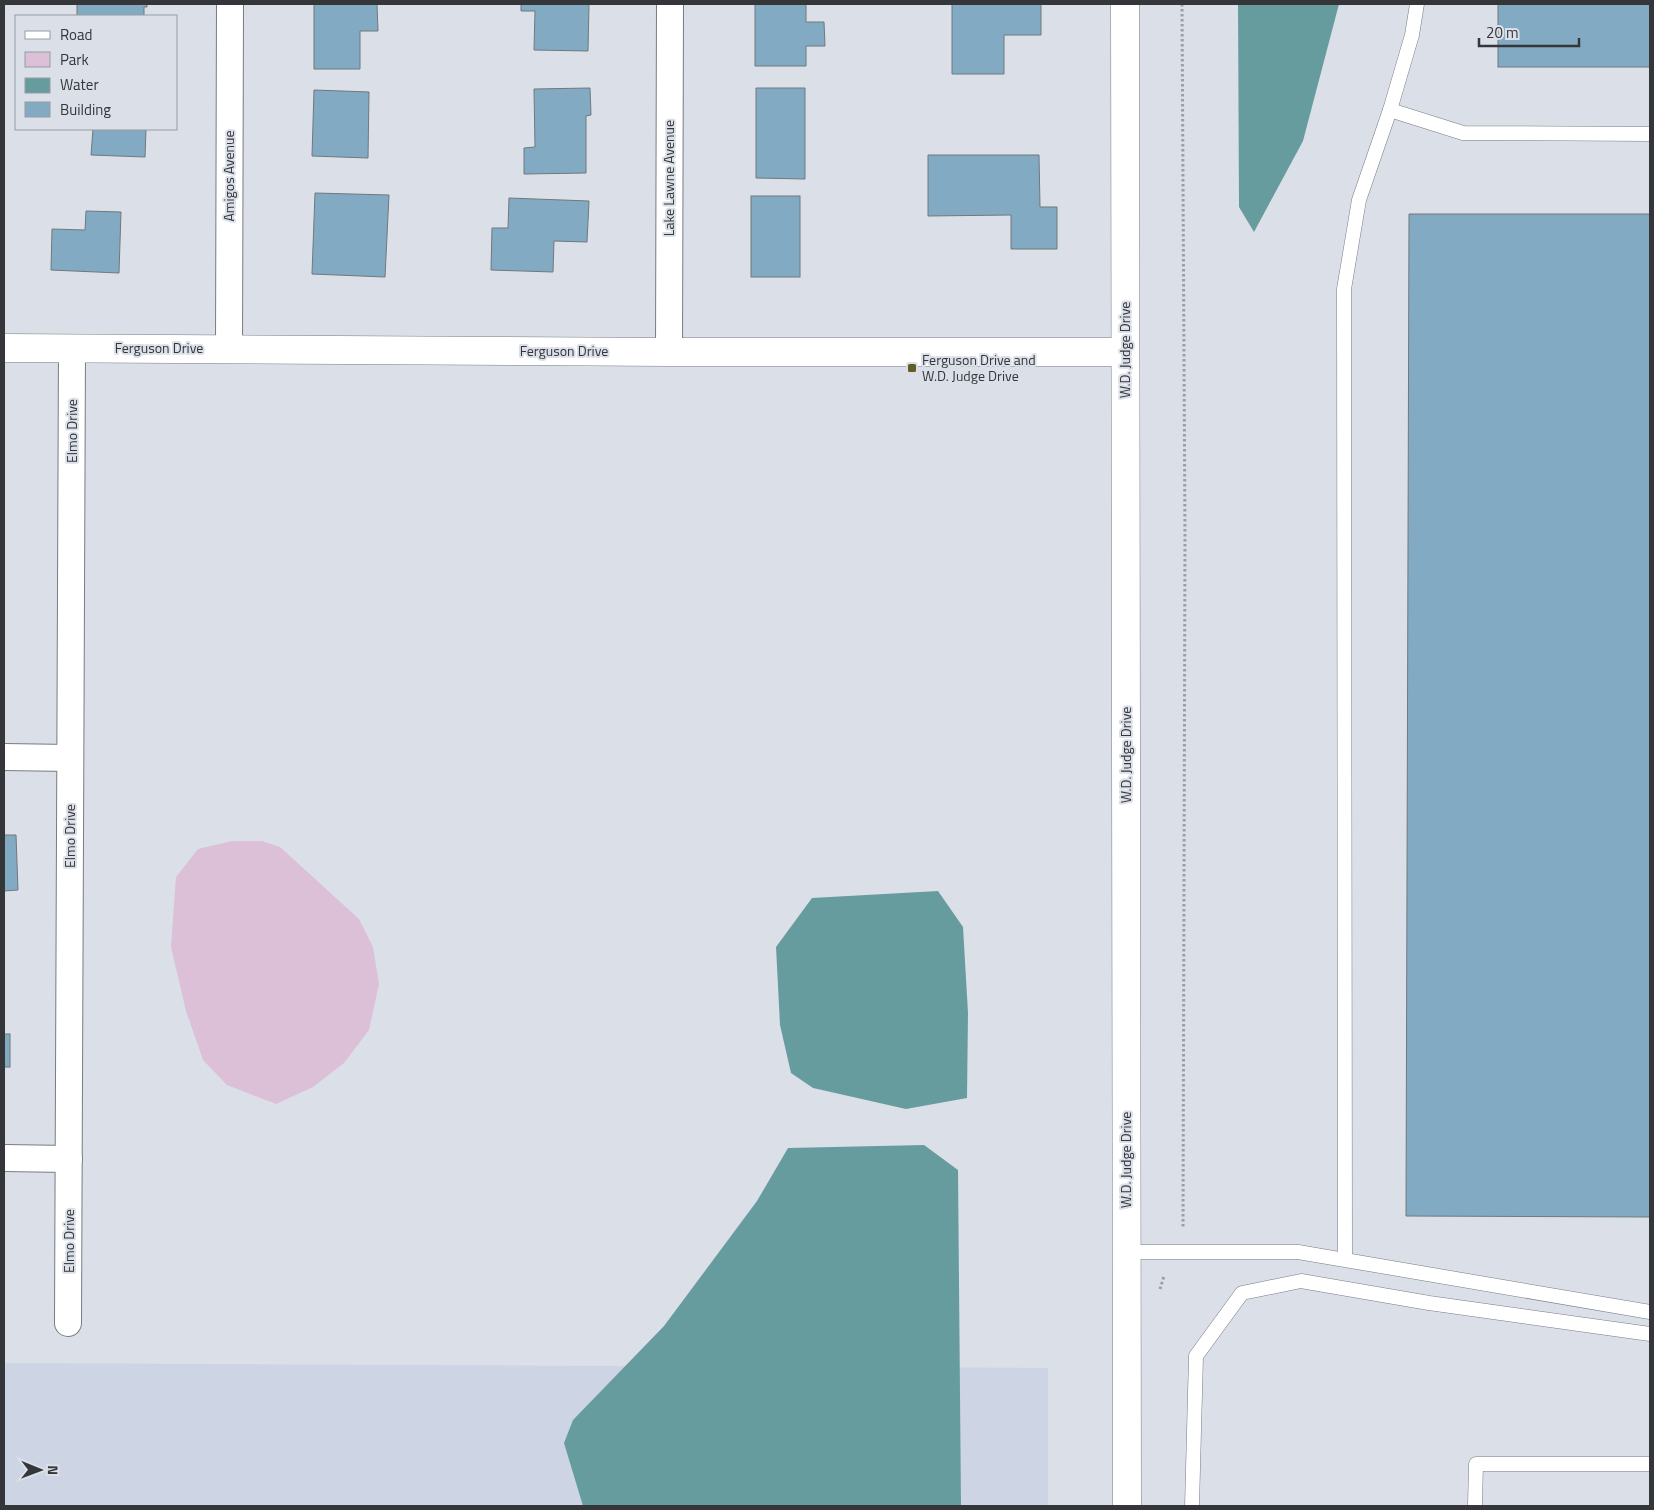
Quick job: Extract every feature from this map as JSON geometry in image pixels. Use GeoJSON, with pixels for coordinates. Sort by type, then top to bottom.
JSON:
{"type":"FeatureCollection","features":[{"type":"Feature","properties":{"kind":"street","name":"Amigos Avenue"},"geometry":{"type":"LineString","coordinates":[[229,348],[230,4]]}},
{"type":"Feature","properties":{"kind":"street","name":"Lake Lawne Avenue"},"geometry":{"type":"LineString","coordinates":[[669,352],[670,4]]}},
{"type":"Feature","properties":{"kind":"street","name":"W.D. Judge Drive"},"geometry":{"type":"LineString","coordinates":[[1125,4],[1127,1506]]}},
{"type":"Feature","properties":{"kind":"street","name":"Ferguson Drive"},"geometry":{"type":"LineString","coordinates":[[4,348],[669,352],[1125,352]]}},
{"type":"Feature","properties":{"kind":"street","name":"Elmo Drive"},"geometry":{"type":"LineString","coordinates":[[68,1323],[72,348]]}},
{"type":"Feature","properties":{"kind":"street"},"geometry":{"type":"LineString","coordinates":[[4,757],[70,758]]}},
{"type":"Feature","properties":{"kind":"street"},"geometry":{"type":"LineString","coordinates":[[4,1158],[69,1159]]}},
{"type":"Feature","properties":{"kind":"lane"},"geometry":{"type":"LineString","coordinates":[[1345,1260],[1344,288],[1359,200],[1390,110],[1412,35],[1417,4]]}},
{"type":"Feature","properties":{"kind":"lane"},"geometry":{"type":"LineString","coordinates":[[1390,110],[1463,133],[1650,134]]}},
{"type":"Feature","properties":{"kind":"lane"},"geometry":{"type":"LineString","coordinates":[[1126,1252],[1298,1252],[1650,1312]]}},
{"type":"Feature","properties":{"kind":"lane"},"geometry":{"type":"LineString","coordinates":[[1192,1506],[1196,1356],[1242,1293],[1301,1281],[1429,1303],[1650,1334]]}},
{"type":"Feature","properties":{"kind":"lane"},"geometry":{"type":"LineString","coordinates":[[1475,1506],[1476,1464],[1650,1464]]}},
{"type":"Feature","properties":{"kind":"path"},"geometry":{"type":"LineString","coordinates":[[1182,4],[1185,526],[1183,1227]]}},
{"type":"Feature","properties":{"kind":"shaded area"},"geometry":{"type":"Polygon","coordinates":[[[4,1363],[1048,1368],[1048,1506],[4,1506],[4,1363]]]}},
{"type":"Feature","properties":{"kind":"green space"},"geometry":{"type":"Polygon","coordinates":[[[232,841],[262,841],[280,847],[359,919],[373,947],[379,984],[369,1030],[344,1063],[313,1087],[276,1104],[227,1085],[203,1060],[186,1011],[171,947],[176,877],[198,849],[232,841]]]}},
{"type":"Feature","properties":{"kind":"water"},"geometry":{"type":"Polygon","coordinates":[[[1238,4],[1339,4],[1303,141],[1254,232],[1239,207],[1238,4]]]}},
{"type":"Feature","properties":{"kind":"water"},"geometry":{"type":"Polygon","coordinates":[[[938,891],[963,927],[968,1013],[967,1098],[906,1109],[813,1088],[791,1073],[780,1025],[776,947],[812,898],[938,891]]]}},
{"type":"Feature","properties":{"kind":"water"},"geometry":{"type":"Polygon","coordinates":[[[924,1145],[958,1170],[961,1506],[583,1506],[564,1443],[573,1420],[664,1326],[757,1201],[788,1148],[924,1145]]]}},
{"type":"Feature","properties":{"kind":"building"},"geometry":{"type":"Polygon","coordinates":[[[77,4],[147,4],[147,7],[144,7],[144,15],[77,15],[77,4]]]}},
{"type":"Feature","properties":{"kind":"building"},"geometry":{"type":"Polygon","coordinates":[[[314,4],[377,4],[378,31],[360,31],[360,69],[314,69],[314,4]]]}},
{"type":"Feature","properties":{"kind":"building"},"geometry":{"type":"Polygon","coordinates":[[[521,4],[589,4],[588,51],[534,50],[535,11],[521,11],[521,4]]]}},
{"type":"Feature","properties":{"kind":"building"},"geometry":{"type":"Polygon","coordinates":[[[755,4],[806,4],[806,22],[824,22],[825,46],[806,46],[806,66],[755,66],[755,4]]]}},
{"type":"Feature","properties":{"kind":"building"},"geometry":{"type":"Polygon","coordinates":[[[952,4],[1041,4],[1041,35],[1004,35],[1004,74],[952,74],[952,4]]]}},
{"type":"Feature","properties":{"kind":"building"},"geometry":{"type":"Polygon","coordinates":[[[1498,4],[1650,4],[1650,67],[1498,67],[1498,4]]]}},
{"type":"Feature","properties":{"kind":"building"},"geometry":{"type":"Polygon","coordinates":[[[590,88],[591,115],[586,116],[586,173],[524,174],[524,148],[535,147],[534,89],[590,88]]]}},
{"type":"Feature","properties":{"kind":"building"},"geometry":{"type":"Polygon","coordinates":[[[756,88],[805,88],[805,179],[756,178],[756,88]]]}},
{"type":"Feature","properties":{"kind":"building"},"geometry":{"type":"Polygon","coordinates":[[[314,90],[369,92],[368,158],[312,156],[314,90]]]}},
{"type":"Feature","properties":{"kind":"building"},"geometry":{"type":"Polygon","coordinates":[[[93,130],[146,130],[145,157],[91,155],[93,130]]]}},
{"type":"Feature","properties":{"kind":"building"},"geometry":{"type":"Polygon","coordinates":[[[928,155],[1039,155],[1040,207],[1057,207],[1057,249],[1011,249],[1011,215],[928,216],[928,155]]]}},
{"type":"Feature","properties":{"kind":"building"},"geometry":{"type":"Polygon","coordinates":[[[315,193],[389,195],[385,277],[312,274],[315,193]]]}},
{"type":"Feature","properties":{"kind":"building"},"geometry":{"type":"Polygon","coordinates":[[[751,196],[800,196],[800,277],[751,277],[751,196]]]}},
{"type":"Feature","properties":{"kind":"building"},"geometry":{"type":"Polygon","coordinates":[[[509,198],[589,201],[587,242],[554,241],[553,272],[491,270],[492,228],[508,228],[509,198]]]}},
{"type":"Feature","properties":{"kind":"building"},"geometry":{"type":"Polygon","coordinates":[[[86,211],[121,212],[119,273],[51,270],[52,229],[85,230],[86,211]]]}},
{"type":"Feature","properties":{"kind":"building"},"geometry":{"type":"Polygon","coordinates":[[[1409,214],[1650,214],[1650,1217],[1406,1216],[1409,214]]]}},
{"type":"Feature","properties":{"kind":"building"},"geometry":{"type":"Polygon","coordinates":[[[4,835],[16,835],[18,890],[4,891],[4,835]]]}},
{"type":"Feature","properties":{"kind":"building"},"geometry":{"type":"Polygon","coordinates":[[[4,1034],[10,1034],[10,1067],[4,1067],[4,1034]]]}},
{"type":"Feature","properties":{"kind":"place","name":"Ferguson Drive and W.D. Judge Drive"},"geometry":{"type":"Point","coordinates":[912,368]}}]}
